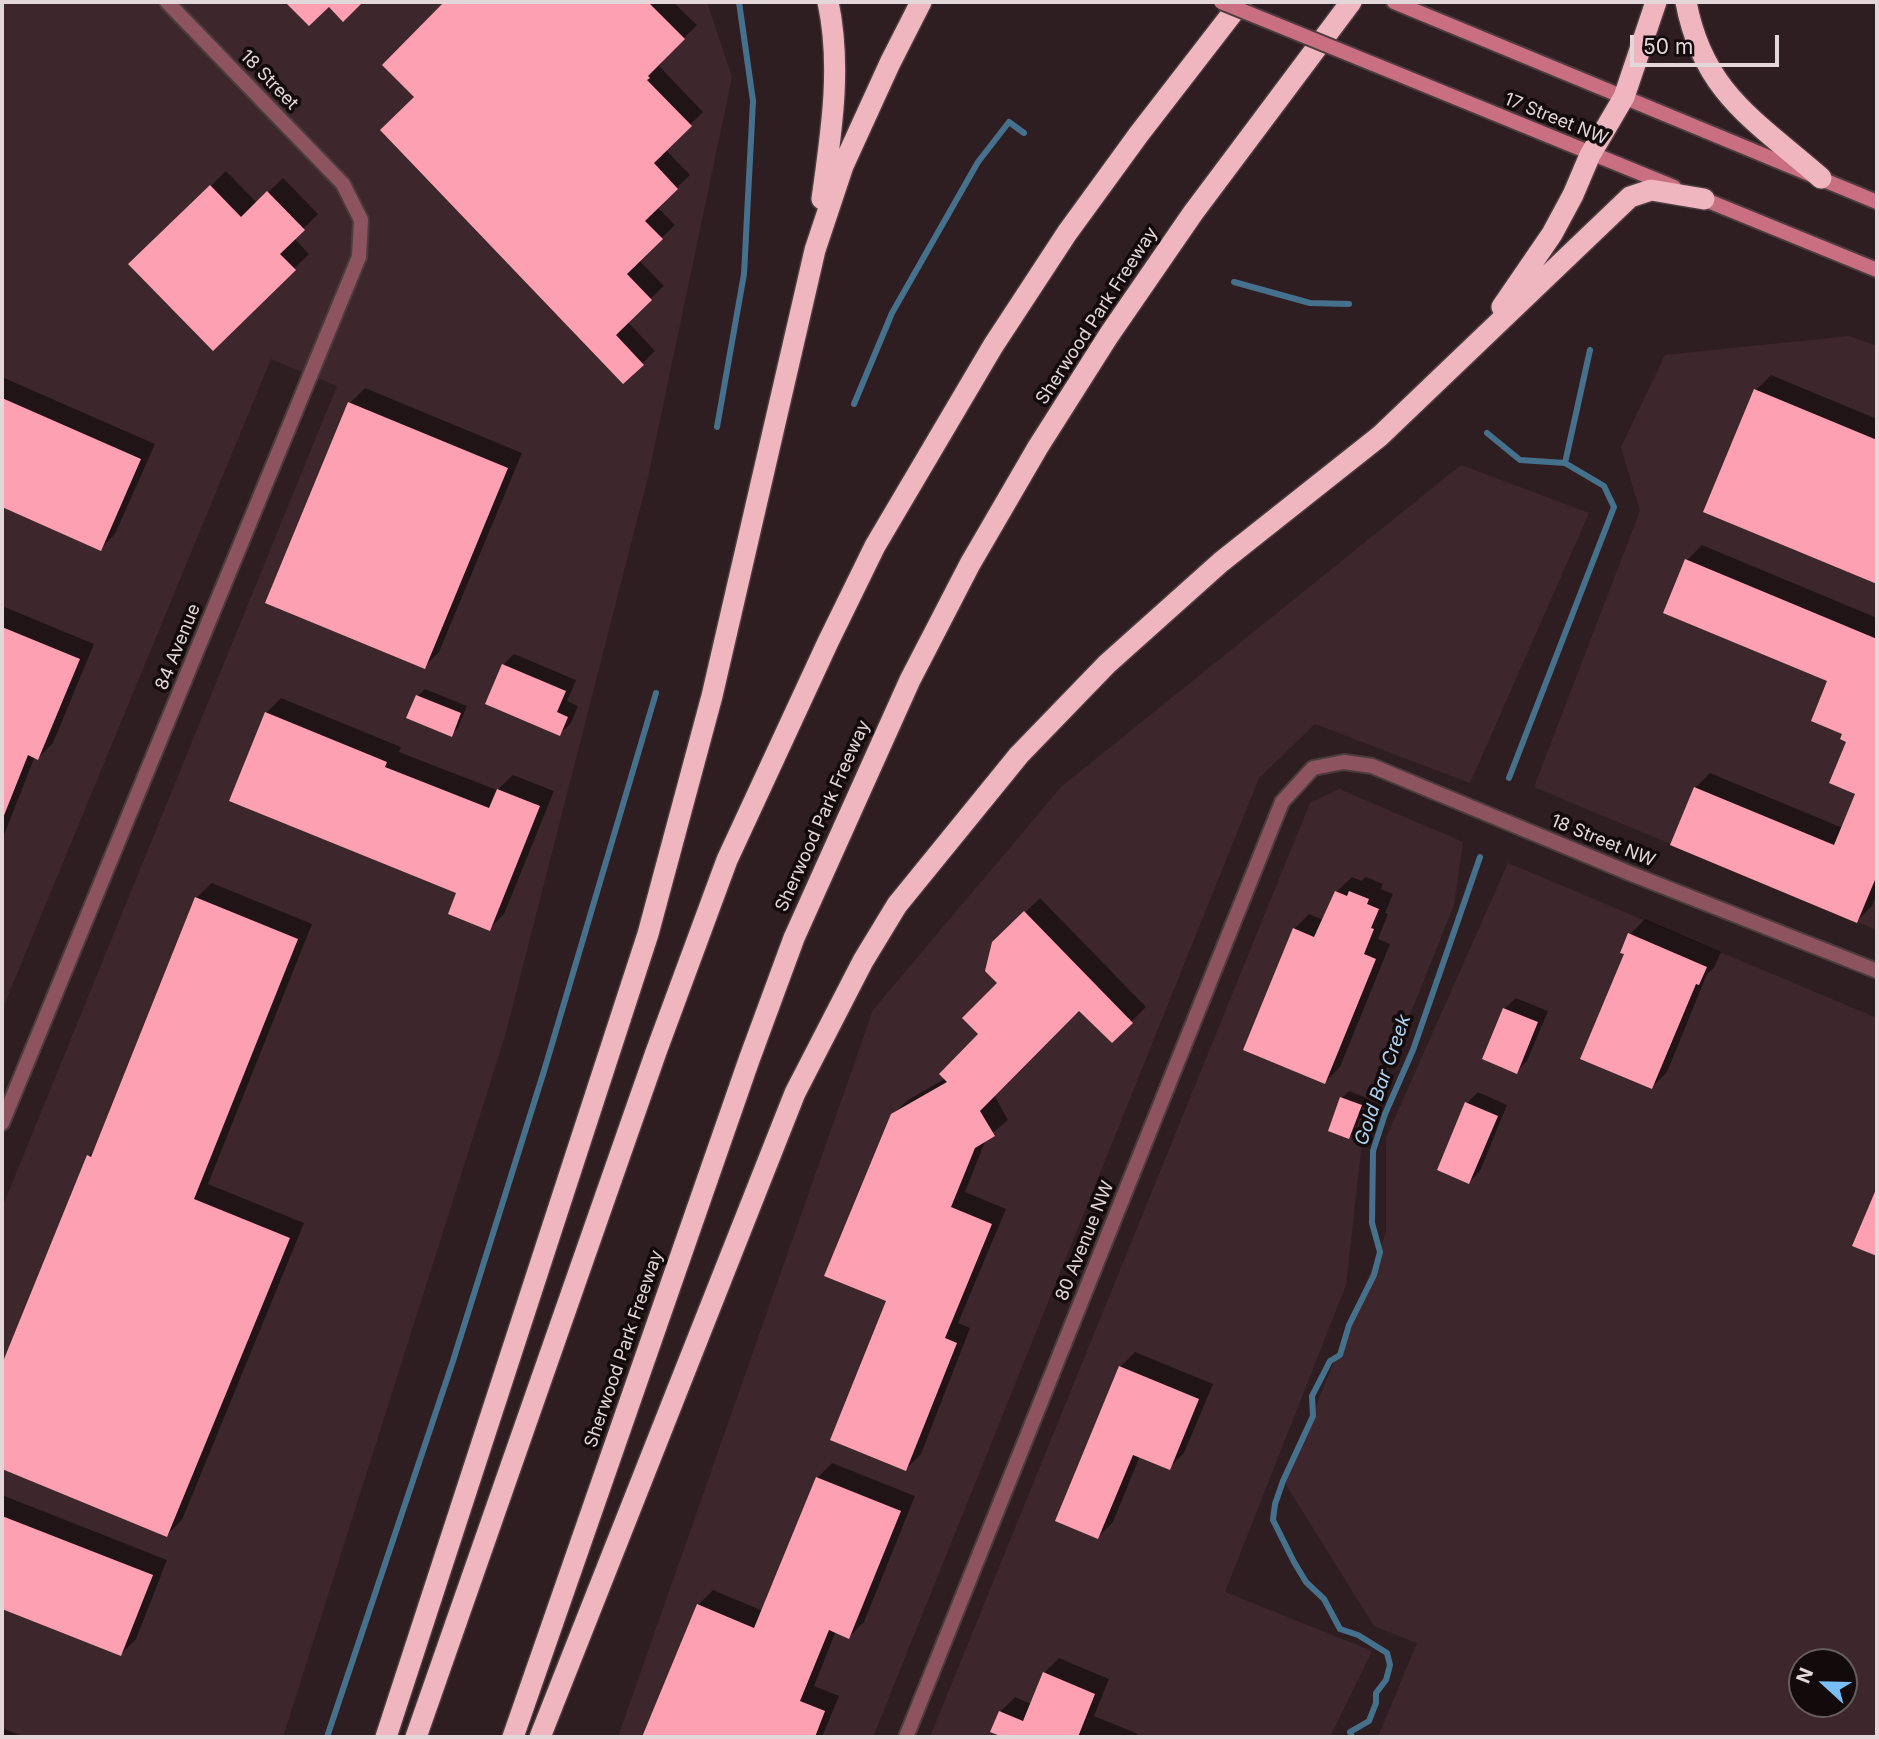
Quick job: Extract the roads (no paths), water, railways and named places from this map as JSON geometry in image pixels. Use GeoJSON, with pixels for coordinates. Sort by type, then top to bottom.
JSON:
{"type":"FeatureCollection","features":[{"type":"Feature","properties":{"kind":"highway"},"geometry":{"type":"LineString","coordinates":[[816,250],[836,77],[834,30],[828,2]]}},
{"type":"Feature","properties":{"kind":"highway"},"geometry":{"type":"LineString","coordinates":[[386,1737],[648,934],[712,696],[816,250],[843,166],[921,2]]}},
{"type":"Feature","properties":{"kind":"highway"},"geometry":{"type":"LineString","coordinates":[[416,1737],[656,1052],[727,860],[828,642],[875,546],[993,346],[1075,222],[1241,2]]}},
{"type":"Feature","properties":{"kind":"highway","name":"Sherwood Park Freeway"},"geometry":{"type":"LineString","coordinates":[[513,1737],[789,950],[848,813],[910,680],[970,564],[1038,447],[1109,335],[1193,213],[1351,2]]}},
{"type":"Feature","properties":{"kind":"highway"},"geometry":{"type":"LineString","coordinates":[[1478,340],[1552,234],[1590,155],[1625,97],[1656,2]]}},
{"type":"Feature","properties":{"kind":"highway"},"geometry":{"type":"LineString","coordinates":[[1686,2],[1699,50],[1714,80],[1739,108],[1821,178]]}},
{"type":"Feature","properties":{"kind":"highway"},"geometry":{"type":"LineString","coordinates":[[540,1737],[795,1093],[863,961],[897,905],[1020,755],[1107,664],[1221,562],[1380,436],[1630,197],[1651,190],[1704,199]]}},
{"type":"Feature","properties":{"kind":"main road","name":"17 Street NW"},"geometry":{"type":"LineString","coordinates":[[1221,2],[1877,270]]}},
{"type":"Feature","properties":{"kind":"main road"},"geometry":{"type":"LineString","coordinates":[[1394,2],[1877,202]]}},
{"type":"Feature","properties":{"kind":"street","name":"18 Street"},"geometry":{"type":"LineString","coordinates":[[167,2],[343,184]]}},
{"type":"Feature","properties":{"kind":"street","name":"84 Avenue"},"geometry":{"type":"LineString","coordinates":[[2,1124],[359,257],[361,220],[343,184]]}},
{"type":"Feature","properties":{"kind":"street","name":"18 Street NW"},"geometry":{"type":"LineString","coordinates":[[1313,768],[1344,762],[1372,765],[1629,873],[1877,971]]}},
{"type":"Feature","properties":{"kind":"street","name":"80 Avenue NW"},"geometry":{"type":"LineString","coordinates":[[906,1737],[1282,802],[1313,768]]}},
{"type":"Feature","properties":{"kind":"waterway"},"geometry":{"type":"LineString","coordinates":[[717,427],[744,274],[753,101],[739,2]]}},
{"type":"Feature","properties":{"kind":"waterway"},"geometry":{"type":"LineString","coordinates":[[854,404],[892,313],[978,162],[1009,122],[1024,133]]}},
{"type":"Feature","properties":{"kind":"waterway"},"geometry":{"type":"LineString","coordinates":[[1234,282],[1310,303],[1349,304]]}},
{"type":"Feature","properties":{"kind":"waterway","name":"Gold Bar Creek"},"geometry":{"type":"LineString","coordinates":[[1509,778],[1614,507],[1604,486],[1565,463],[1590,350]]}},
{"type":"Feature","properties":{"kind":"waterway"},"geometry":{"type":"LineString","coordinates":[[1487,433],[1520,460],[1565,463]]}},
{"type":"Feature","properties":{"kind":"waterway"},"geometry":{"type":"LineString","coordinates":[[327,1737],[452,1364],[544,1071],[656,693]]}},
{"type":"Feature","properties":{"kind":"waterway","name":"Gold Bar Creek"},"geometry":{"type":"LineString","coordinates":[[1352,1737],[1350,1732],[1369,1721],[1376,1703],[1376,1693],[1386,1680],[1390,1665],[1387,1653],[1358,1635],[1340,1629],[1324,1599],[1306,1582],[1294,1562],[1273,1520],[1275,1504],[1313,1416],[1312,1396],[1330,1361],[1340,1355],[1349,1325],[1374,1275],[1380,1252],[1372,1223],[1373,1151],[1385,1114],[1413,1050],[1480,857]]}}]}
